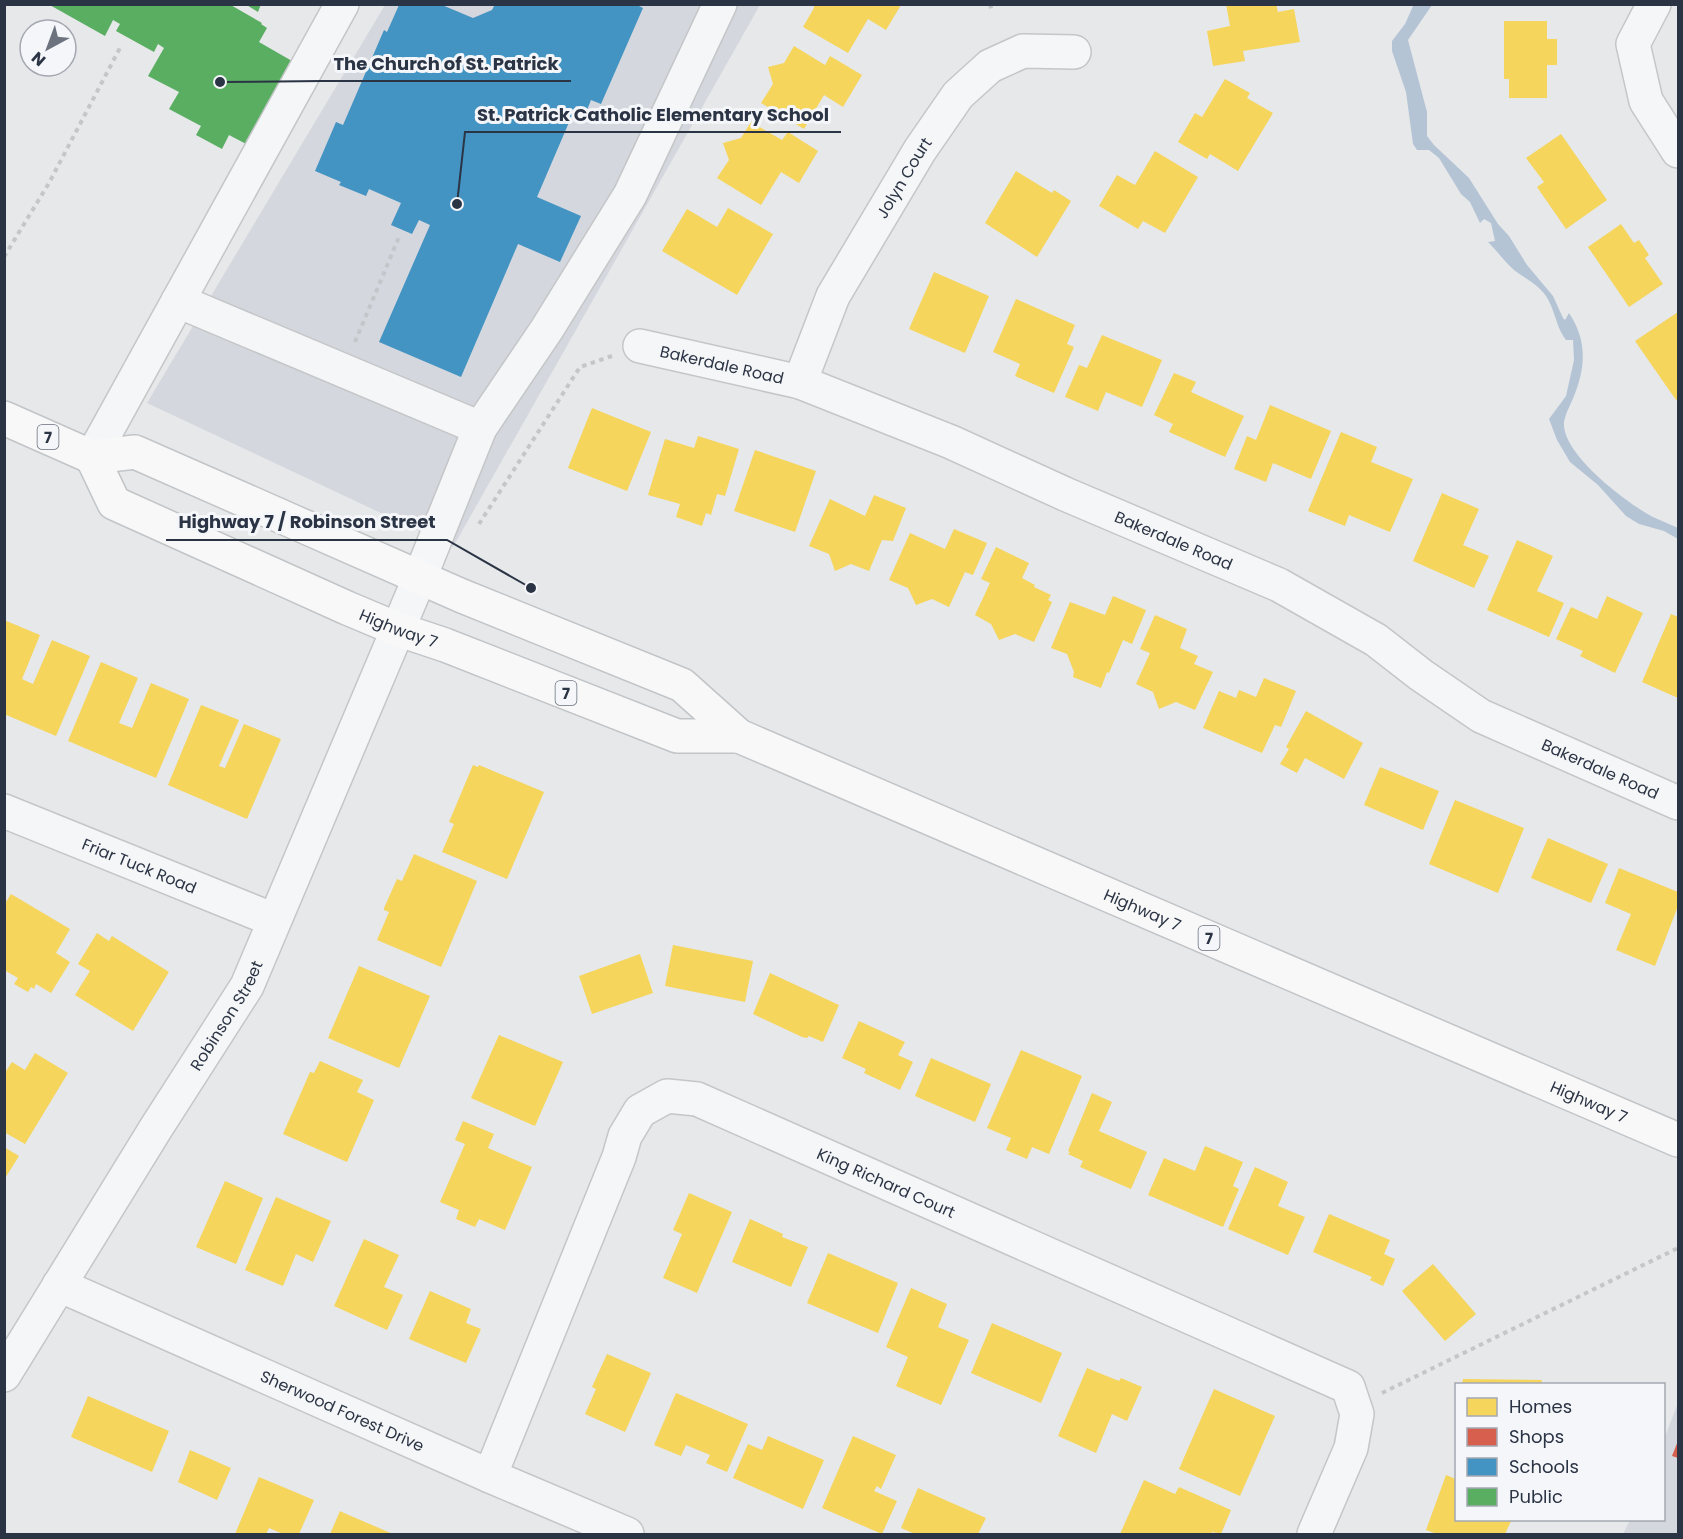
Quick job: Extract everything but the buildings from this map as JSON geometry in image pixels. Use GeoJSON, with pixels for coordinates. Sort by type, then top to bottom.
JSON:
{"type":"FeatureCollection","features":[{"type":"Feature","properties":{"kind":"main road","name":"7"},"geometry":{"type":"LineString","coordinates":[[4,418],[92,457]]}},
{"type":"Feature","properties":{"kind":"main road","name":"Highway 7"},"geometry":{"type":"LineString","coordinates":[[739,736],[677,736],[445,645],[397,629],[114,503],[92,457],[135,452],[473,601],[682,684],[739,736],[1678,1140]]}},
{"type":"Feature","properties":{"kind":"street"},"geometry":{"type":"LineString","coordinates":[[92,457],[342,4]]}},
{"type":"Feature","properties":{"kind":"street"},"geometry":{"type":"LineString","coordinates":[[397,629],[480,428],[547,329],[630,195],[720,4]]}},
{"type":"Feature","properties":{"kind":"street"},"geometry":{"type":"LineString","coordinates":[[1654,4],[1633,45],[1646,101],[1678,151]]}},
{"type":"Feature","properties":{"kind":"street","name":"Jolyn Court"},"geometry":{"type":"LineString","coordinates":[[800,382],[833,296],[920,150],[958,94],[990,66],[1023,51],[1074,52]]}},
{"type":"Feature","properties":{"kind":"street"},"geometry":{"type":"LineString","coordinates":[[178,301],[480,428]]}},
{"type":"Feature","properties":{"kind":"street","name":"Bakerdale Road"},"geometry":{"type":"LineString","coordinates":[[640,346],[800,382],[951,442],[1279,585],[1376,640],[1421,675],[1481,716],[1678,802]]}},
{"type":"Feature","properties":{"kind":"street","name":"Robinson Street"},"geometry":{"type":"LineString","coordinates":[[4,1375],[58,1285],[247,986],[397,629]]}},
{"type":"Feature","properties":{"kind":"street","name":"Friar Tuck Road"},"geometry":{"type":"LineString","coordinates":[[4,811],[274,920]]}},
{"type":"Feature","properties":{"kind":"street","name":"King Richard Court"},"geometry":{"type":"LineString","coordinates":[[490,1476],[619,1156],[625,1136],[640,1112],[667,1096],[697,1099],[1348,1387],[1354,1406]]}},
{"type":"Feature","properties":{"kind":"street","name":"Sherwood Forest Drive"},"geometry":{"type":"LineString","coordinates":[[58,1285],[627,1534]]}},
{"type":"Feature","properties":{"kind":"street"},"geometry":{"type":"LineString","coordinates":[[1314,1534],[1352,1448],[1357,1414],[1354,1406]]}},
{"type":"Feature","properties":{"kind":"path"},"geometry":{"type":"LineString","coordinates":[[990,4],[992,12]]}},
{"type":"Feature","properties":{"kind":"path"},"geometry":{"type":"LineString","coordinates":[[4,257],[50,183],[122,46]]}},
{"type":"Feature","properties":{"kind":"path"},"geometry":{"type":"LineString","coordinates":[[343,370],[399,237]]}},
{"type":"Feature","properties":{"kind":"path"},"geometry":{"type":"LineString","coordinates":[[477,529],[580,367],[640,346]]}},
{"type":"Feature","properties":{"kind":"path"},"geometry":{"type":"LineString","coordinates":[[1354,1406],[1678,1248]]}},
{"type":"Feature","properties":{"kind":"shaded area"},"geometry":{"type":"Polygon","coordinates":[[[385,5],[760,5],[453,547],[147,403],[385,5]]]}},
{"type":"Feature","properties":{"kind":"shaded area"},"geometry":{"type":"Polygon","coordinates":[[[1678,1403],[1678,1534],[1623,1534],[1630,1521],[1665,1521],[1665,1436],[1678,1403]]]}},
{"type":"Feature","properties":{"kind":"water"},"geometry":{"type":"Polygon","coordinates":[[[1414,4],[1432,5],[1408,40],[1427,112],[1427,136],[1469,178],[1527,265],[1553,296],[1563,318],[1565,320],[1569,313],[1579,333],[1583,353],[1581,374],[1564,422],[1566,435],[1573,449],[1598,477],[1642,510],[1678,528],[1678,539],[1664,531],[1639,524],[1626,516],[1598,485],[1570,462],[1557,440],[1549,419],[1566,396],[1574,360],[1573,340],[1566,340],[1562,334],[1549,301],[1541,290],[1514,270],[1488,242],[1495,241],[1491,223],[1484,219],[1480,223],[1470,202],[1461,194],[1439,158],[1429,150],[1417,150],[1413,144],[1406,92],[1392,51],[1392,41],[1405,24],[1414,4]]]}},
{"type":"Feature","properties":{"kind":"place","name":"The Church of St. Patrick"},"geometry":{"type":"Point","coordinates":[220,82]}},
{"type":"Feature","properties":{"kind":"place","name":"St. Patrick Catholic Elementary School"},"geometry":{"type":"Point","coordinates":[457,204]}},
{"type":"Feature","properties":{"kind":"place","name":"Highway 7 / Robinson Street"},"geometry":{"type":"Point","coordinates":[531,588]}}]}
